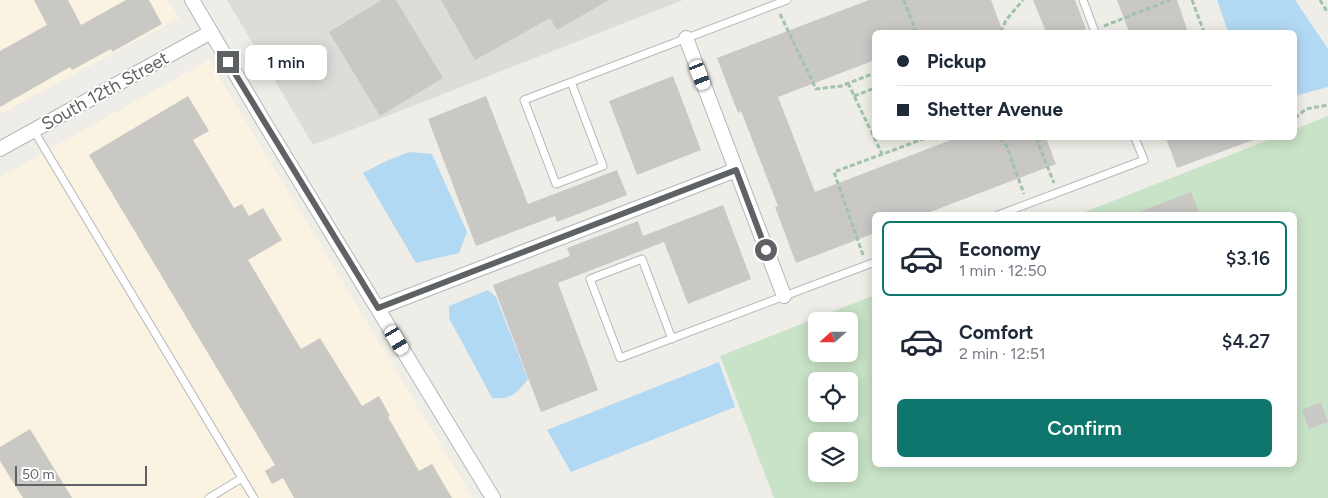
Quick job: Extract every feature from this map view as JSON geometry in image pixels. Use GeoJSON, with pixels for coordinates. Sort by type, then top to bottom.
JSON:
{"type":"FeatureCollection","features":[{"type":"Feature","properties":{"kind":"street"},"geometry":{"type":"LineString","coordinates":[[192,0],[493,498]]}},
{"type":"Feature","properties":{"kind":"street","name":"South 12th Street"},"geometry":{"type":"LineString","coordinates":[[0,149],[210,32]]}},
{"type":"Feature","properties":{"kind":"street"},"geometry":{"type":"LineString","coordinates":[[686,38],[784,296]]}},
{"type":"Feature","properties":{"kind":"street"},"geometry":{"type":"LineString","coordinates":[[378,308],[736,170]]}},
{"type":"Feature","properties":{"kind":"lane"},"geometry":{"type":"LineString","coordinates":[[571,82],[603,166],[556,184],[524,100],[571,82],[686,38],[775,4],[787,0]]}},
{"type":"Feature","properties":{"kind":"lane"},"geometry":{"type":"LineString","coordinates":[[1083,0],[1095,30]]}},
{"type":"Feature","properties":{"kind":"lane"},"geometry":{"type":"LineString","coordinates":[[34,131],[254,498]]}},
{"type":"Feature","properties":{"kind":"lane"},"geometry":{"type":"LineString","coordinates":[[1006,212],[1144,160],[1136,140]]}},
{"type":"Feature","properties":{"kind":"lane"},"geometry":{"type":"LineString","coordinates":[[672,339],[642,259],[590,279],[620,358],[672,339],[872,263]]}},
{"type":"Feature","properties":{"kind":"lane"},"geometry":{"type":"LineString","coordinates":[[209,498],[242,478]]}},
{"type":"Feature","properties":{"kind":"path"},"geometry":{"type":"LineString","coordinates":[[904,0],[915,30]]}},
{"type":"Feature","properties":{"kind":"path"},"geometry":{"type":"LineString","coordinates":[[1002,30],[1006,20],[1023,0]]}},
{"type":"Feature","properties":{"kind":"path"},"geometry":{"type":"LineString","coordinates":[[1097,30],[1170,0]]}},
{"type":"Feature","properties":{"kind":"path"},"geometry":{"type":"LineString","coordinates":[[1192,0],[1203,30]]}},
{"type":"Feature","properties":{"kind":"path"},"geometry":{"type":"LineString","coordinates":[[1320,0],[1328,13]]}},
{"type":"Feature","properties":{"kind":"path"},"geometry":{"type":"LineString","coordinates":[[775,4],[816,89],[840,86],[872,74]]}},
{"type":"Feature","properties":{"kind":"path"},"geometry":{"type":"LineString","coordinates":[[848,83],[872,133]]}},
{"type":"Feature","properties":{"kind":"path"},"geometry":{"type":"LineString","coordinates":[[854,96],[872,89]]}},
{"type":"Feature","properties":{"kind":"path"},"geometry":{"type":"LineString","coordinates":[[1297,116],[1306,109],[1328,105]]}},
{"type":"Feature","properties":{"kind":"path"},"geometry":{"type":"LineString","coordinates":[[875,140],[882,154]]}},
{"type":"Feature","properties":{"kind":"path"},"geometry":{"type":"LineString","coordinates":[[866,265],[834,172],[920,140]]}},
{"type":"Feature","properties":{"kind":"path"},"geometry":{"type":"LineString","coordinates":[[1002,140],[1007,147],[1027,204]]}},
{"type":"Feature","properties":{"kind":"path"},"geometry":{"type":"LineString","coordinates":[[1037,140],[1057,193]]}},
{"type":"Feature","properties":{"kind":"shaded area"},"geometry":{"type":"Polygon","coordinates":[[[0,0],[168,0],[179,18],[0,114],[0,0]]]}},
{"type":"Feature","properties":{"kind":"shaded area"},"geometry":{"type":"Polygon","coordinates":[[[227,0],[683,0],[313,145],[227,0]]]}},
{"type":"Feature","properties":{"kind":"shaded area"},"geometry":{"type":"Polygon","coordinates":[[[209,60],[473,498],[0,498],[0,177],[209,60]]]}},
{"type":"Feature","properties":{"kind":"green space"},"geometry":{"type":"Polygon","coordinates":[[[1328,116],[1328,498],[774,498],[720,356],[808,321],[808,362],[858,362],[858,312],[832,312],[872,296],[872,467],[1297,467],[1297,212],[1085,212],[1268,140],[1297,140],[1297,128],[1328,116]]]}},
{"type":"Feature","properties":{"kind":"water"},"geometry":{"type":"Polygon","coordinates":[[[1217,0],[1295,0],[1328,49],[1328,87],[1297,95],[1297,30],[1227,30],[1217,0]]]}},
{"type":"Feature","properties":{"kind":"water"},"geometry":{"type":"Polygon","coordinates":[[[409,152],[432,154],[467,232],[459,253],[416,263],[363,173],[409,152]]]}},
{"type":"Feature","properties":{"kind":"water"},"geometry":{"type":"Polygon","coordinates":[[[488,290],[496,297],[528,379],[517,392],[504,398],[492,398],[449,318],[449,306],[488,290]]]}},
{"type":"Feature","properties":{"kind":"water"},"geometry":{"type":"Polygon","coordinates":[[[719,362],[735,407],[571,472],[547,430],[719,362]]]}},
{"type":"Feature","properties":{"kind":"building"},"geometry":{"type":"Polygon","coordinates":[[[34,0],[68,0],[81,25],[126,0],[149,0],[162,24],[112,52],[111,49],[72,70],[70,67],[0,107],[0,51],[47,25],[34,0]]]}},
{"type":"Feature","properties":{"kind":"building"},"geometry":{"type":"Polygon","coordinates":[[[382,0],[396,0],[443,78],[380,116],[329,32],[382,0]]]}},
{"type":"Feature","properties":{"kind":"building"},"geometry":{"type":"Polygon","coordinates":[[[441,0],[609,0],[557,30],[550,18],[475,60],[441,0]]]}},
{"type":"Feature","properties":{"kind":"building"},"geometry":{"type":"Polygon","coordinates":[[[869,0],[991,0],[1002,30],[872,30],[872,61],[778,97],[815,192],[951,140],[1047,140],[1056,164],[930,212],[872,212],[872,234],[796,263],[775,207],[778,206],[741,111],[738,113],[717,58],[869,0]]]}},
{"type":"Feature","properties":{"kind":"building"},"geometry":{"type":"Polygon","coordinates":[[[1033,0],[1075,0],[1086,29],[1045,30],[1033,0]]]}},
{"type":"Feature","properties":{"kind":"building"},"geometry":{"type":"Polygon","coordinates":[[[1117,0],[1177,0],[1187,30],[1128,30],[1117,0]]]}},
{"type":"Feature","properties":{"kind":"building"},"geometry":{"type":"Polygon","coordinates":[[[673,76],[701,150],[637,175],[609,101],[673,76]]]}},
{"type":"Feature","properties":{"kind":"building"},"geometry":{"type":"Polygon","coordinates":[[[188,96],[209,131],[193,140],[234,208],[242,204],[249,216],[263,208],[282,240],[248,260],[301,349],[320,338],[362,406],[379,396],[390,416],[388,417],[419,471],[432,464],[452,498],[294,498],[283,478],[272,484],[265,471],[275,465],[89,155],[188,96]]]}},
{"type":"Feature","properties":{"kind":"building"},"geometry":{"type":"Polygon","coordinates":[[[486,96],[528,204],[617,170],[627,195],[557,222],[555,216],[476,246],[428,119],[486,96]]]}},
{"type":"Feature","properties":{"kind":"building"},"geometry":{"type":"Polygon","coordinates":[[[1167,140],[1253,140],[1177,168],[1167,140]]]}},
{"type":"Feature","properties":{"kind":"building"},"geometry":{"type":"Polygon","coordinates":[[[1191,192],[1199,212],[1139,212],[1191,192]]]}},
{"type":"Feature","properties":{"kind":"building"},"geometry":{"type":"Polygon","coordinates":[[[723,205],[751,279],[688,304],[664,242],[558,283],[598,390],[541,412],[493,285],[570,256],[567,248],[638,221],[643,236],[723,205]]]}},
{"type":"Feature","properties":{"kind":"building"},"geometry":{"type":"Polygon","coordinates":[[[1321,402],[1328,422],[1309,429],[1302,410],[1321,402]]]}},
{"type":"Feature","properties":{"kind":"building"},"geometry":{"type":"Polygon","coordinates":[[[30,429],[72,498],[23,498],[0,461],[0,447],[30,429]]]}},
{"type":"Feature","properties":{"kind":"route"},"geometry":{"type":"LineString","coordinates":[[228,62],[378,308],[736,170],[766,250]]}}]}
